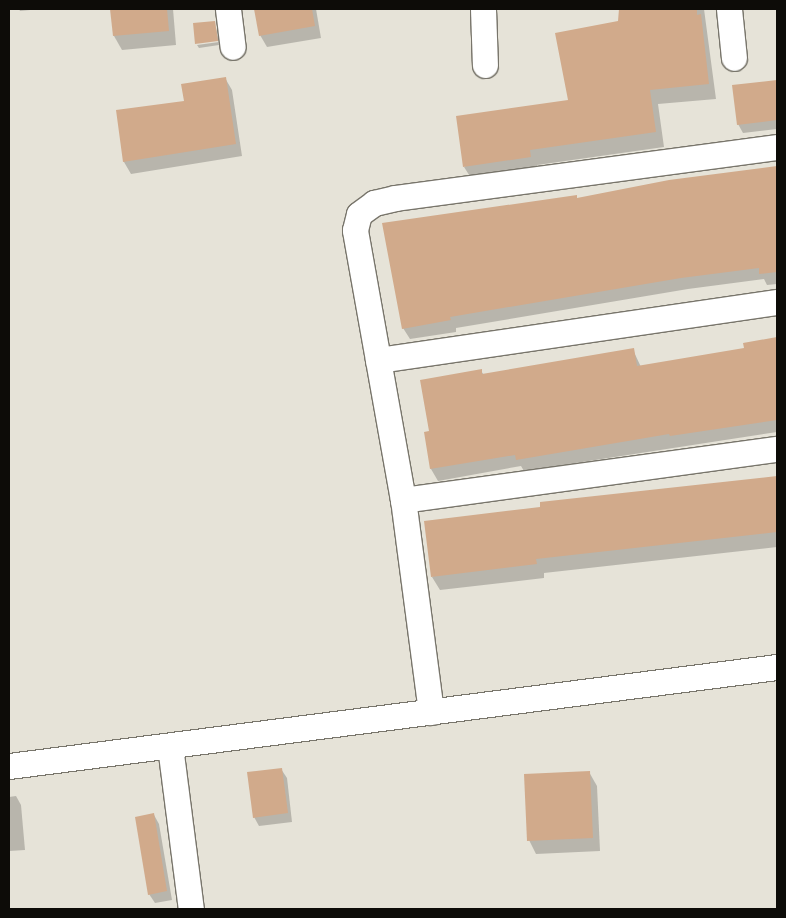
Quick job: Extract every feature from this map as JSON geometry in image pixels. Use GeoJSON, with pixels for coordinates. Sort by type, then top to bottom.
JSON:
{"type":"FeatureCollection","features":[{"type":"Feature","properties":{"kind":"street"},"geometry":{"type":"LineString","coordinates":[[228,9],[233,47]]}},
{"type":"Feature","properties":{"kind":"street"},"geometry":{"type":"LineString","coordinates":[[483,9],[486,65]]}},
{"type":"Feature","properties":{"kind":"street"},"geometry":{"type":"LineString","coordinates":[[729,9],[734,58]]}},
{"type":"Feature","properties":{"kind":"street"},"geometry":{"type":"LineString","coordinates":[[432,712],[403,500],[355,230],[359,214],[374,203],[777,147]]}},
{"type":"Feature","properties":{"kind":"street"},"geometry":{"type":"LineString","coordinates":[[378,360],[777,302]]}},
{"type":"Feature","properties":{"kind":"street"},"geometry":{"type":"LineString","coordinates":[[403,500],[777,450]]}},
{"type":"Feature","properties":{"kind":"street"},"geometry":{"type":"LineString","coordinates":[[9,766],[777,667]]}},
{"type":"Feature","properties":{"kind":"street"},"geometry":{"type":"LineString","coordinates":[[170,746],[191,909]]}},
{"type":"Feature","properties":{"kind":"building"},"geometry":{"type":"Polygon","coordinates":[[[110,9],[167,9],[169,31],[113,36],[110,9]]]}},
{"type":"Feature","properties":{"kind":"building"},"geometry":{"type":"Polygon","coordinates":[[[254,9],[312,9],[315,26],[259,36],[254,9]]]}},
{"type":"Feature","properties":{"kind":"building"},"geometry":{"type":"Polygon","coordinates":[[[619,9],[697,9],[697,15],[701,14],[709,84],[650,90],[656,132],[530,150],[531,157],[463,167],[456,116],[568,100],[555,33],[618,21],[619,9]]]}},
{"type":"Feature","properties":{"kind":"building"},"geometry":{"type":"Polygon","coordinates":[[[215,21],[218,41],[195,44],[193,23],[215,21]]]}},
{"type":"Feature","properties":{"kind":"building"},"geometry":{"type":"Polygon","coordinates":[[[226,77],[236,144],[123,162],[116,110],[184,101],[181,84],[226,77]]]}},
{"type":"Feature","properties":{"kind":"building"},"geometry":{"type":"Polygon","coordinates":[[[777,80],[777,120],[737,125],[732,85],[777,80]]]}},
{"type":"Feature","properties":{"kind":"building"},"geometry":{"type":"Polygon","coordinates":[[[777,166],[777,272],[759,274],[759,268],[681,278],[450,317],[451,320],[402,329],[382,223],[577,195],[577,198],[669,180],[777,166]]]}},
{"type":"Feature","properties":{"kind":"building"},"geometry":{"type":"Polygon","coordinates":[[[777,337],[777,420],[670,436],[669,434],[516,460],[515,455],[430,469],[424,432],[429,431],[420,380],[482,369],[482,374],[634,348],[637,366],[744,348],[743,343],[777,337]]]}},
{"type":"Feature","properties":{"kind":"building"},"geometry":{"type":"Polygon","coordinates":[[[777,476],[777,532],[536,559],[537,564],[431,577],[424,521],[540,507],[540,502],[777,476]]]}},
{"type":"Feature","properties":{"kind":"building"},"geometry":{"type":"Polygon","coordinates":[[[282,768],[288,813],[253,818],[247,772],[282,768]]]}},
{"type":"Feature","properties":{"kind":"building"},"geometry":{"type":"Polygon","coordinates":[[[590,771],[593,838],[527,841],[524,774],[590,771]]]}},
{"type":"Feature","properties":{"kind":"building"},"geometry":{"type":"Polygon","coordinates":[[[154,813],[167,891],[148,895],[135,817],[154,813]]]}}]}
